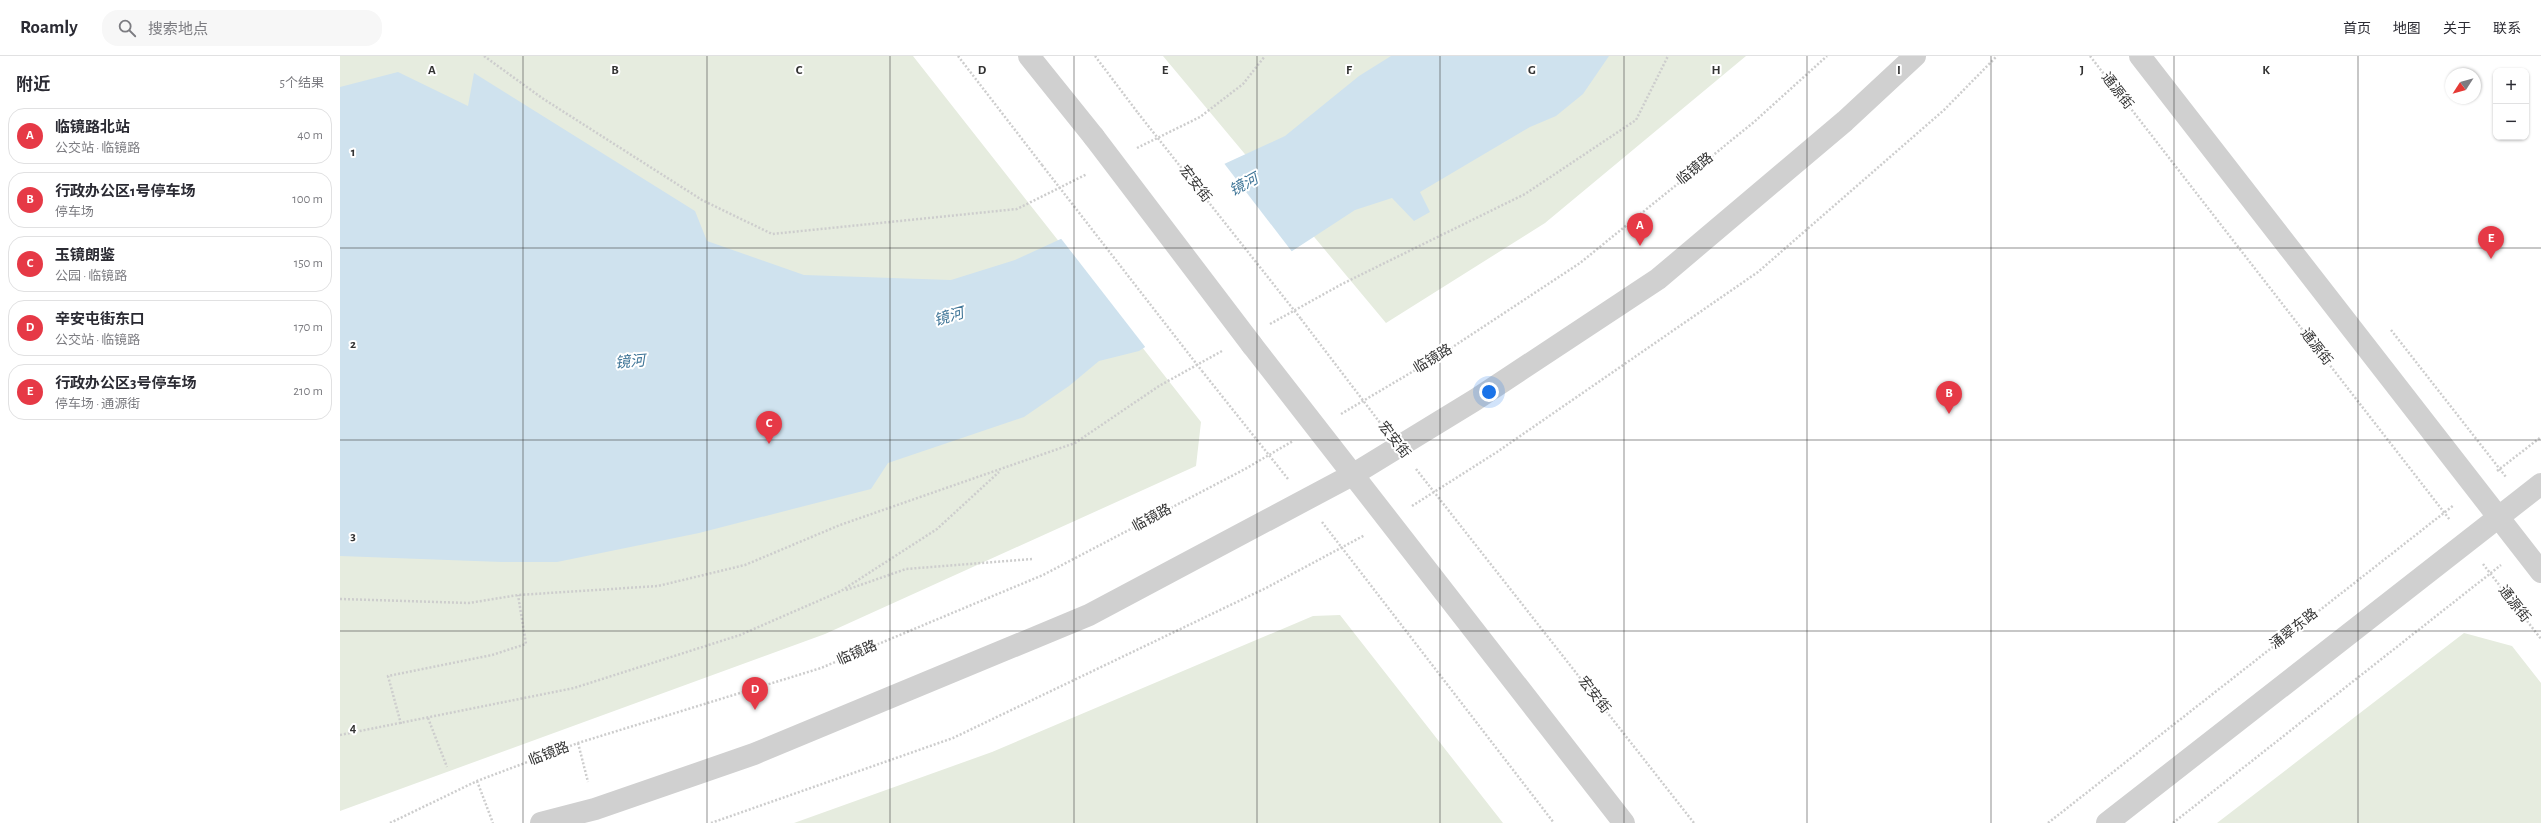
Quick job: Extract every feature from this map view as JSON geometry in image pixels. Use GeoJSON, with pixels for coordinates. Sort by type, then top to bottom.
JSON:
{"type":"FeatureCollection","features":[{"type":"Feature","properties":{"kind":"street"},"geometry":{"type":"LineString","coordinates":[[1029,56],[1094,137],[1252,345],[1318,427],[1624,823]]}},
{"type":"Feature","properties":{"kind":"street"},"geometry":{"type":"LineString","coordinates":[[541,823],[596,809],[754,754],[1089,615],[1354,474],[1475,400],[1658,279],[1845,121],[1915,56]]}},
{"type":"Feature","properties":{"kind":"street"},"geometry":{"type":"LineString","coordinates":[[2140,56],[2541,572]]}},
{"type":"Feature","properties":{"kind":"street"},"geometry":{"type":"LineString","coordinates":[[2107,823],[2541,484]]}},
{"type":"Feature","properties":{"kind":"path"},"geometry":{"type":"LineString","coordinates":[[484,56],[542,98],[702,200],[772,234],[1017,209],[1094,170]]}},
{"type":"Feature","properties":{"kind":"path"},"geometry":{"type":"LineString","coordinates":[[958,56],[1202,371],[1270,454],[1554,823]]}},
{"type":"Feature","properties":{"kind":"path","name":"宏安街"},"geometry":{"type":"LineString","coordinates":[[1095,56],[1694,823]]}},
{"type":"Feature","properties":{"kind":"path"},"geometry":{"type":"LineString","coordinates":[[1130,152],[1200,117],[1242,84],[1265,56]]}},
{"type":"Feature","properties":{"kind":"path"},"geometry":{"type":"LineString","coordinates":[[1268,325],[1342,284],[1525,194],[1636,120],[1668,56]]}},
{"type":"Feature","properties":{"kind":"path","name":"临镜路"},"geometry":{"type":"LineString","coordinates":[[390,823],[477,781],[578,743],[821,668],[1043,575],[1270,454],[1439,356],[1580,263],[1754,122],[1828,56]]}},
{"type":"Feature","properties":{"kind":"path","name":"通源街"},"geometry":{"type":"LineString","coordinates":[[2090,56],[2541,639]]}},
{"type":"Feature","properties":{"kind":"path"},"geometry":{"type":"LineString","coordinates":[[340,599],[469,603],[518,595],[658,586],[745,565],[840,525],[1001,470],[1075,442],[1159,386],[1227,348]]}},
{"type":"Feature","properties":{"kind":"path","name":"涌翠东路"},"geometry":{"type":"LineString","coordinates":[[2048,823],[2541,437]]}},
{"type":"Feature","properties":{"kind":"path"},"geometry":{"type":"LineString","coordinates":[[841,591],[937,529],[1001,470]]}},
{"type":"Feature","properties":{"kind":"path"},"geometry":{"type":"LineString","coordinates":[[2173,823],[2523,548]]}},
{"type":"Feature","properties":{"kind":"path"},"geometry":{"type":"LineString","coordinates":[[340,735],[401,724],[574,688],[740,635],[841,591],[906,569],[1032,559]]}},
{"type":"Feature","properties":{"kind":"path"},"geometry":{"type":"LineString","coordinates":[[401,724],[388,676],[492,655],[526,644],[518,595]]}},
{"type":"Feature","properties":{"kind":"path"},"geometry":{"type":"LineString","coordinates":[[428,718],[447,767]]}},
{"type":"Feature","properties":{"kind":"path"},"geometry":{"type":"LineString","coordinates":[[477,781],[493,823]]}},
{"type":"Feature","properties":{"kind":"shaded area"},"geometry":{"type":"Polygon","coordinates":[[[340,56],[913,56],[1201,422],[1196,466],[825,634],[340,811],[340,56]]]}},
{"type":"Feature","properties":{"kind":"shaded area"},"geometry":{"type":"Polygon","coordinates":[[[1163,56],[1746,56],[1545,223],[1386,323],[1163,56]]]}},
{"type":"Feature","properties":{"kind":"shaded area"},"geometry":{"type":"Polygon","coordinates":[[[1340,615],[1503,823],[794,823],[992,752],[1313,616],[1340,615]]]}},
{"type":"Feature","properties":{"kind":"shaded area"},"geometry":{"type":"Polygon","coordinates":[[[2464,633],[2512,646],[2541,683],[2541,823],[2217,823],[2464,633]]]}},
{"type":"Feature","properties":{"kind":"water","name":"镜河"},"geometry":{"type":"Polygon","coordinates":[[[1391,56],[1609,56],[1583,94],[1556,116],[1530,127],[1420,192],[1430,212],[1414,221],[1392,198],[1355,210],[1139,351],[1099,361],[1069,386],[1024,417],[888,463],[871,489],[699,533],[557,562],[502,562],[340,556],[340,87],[398,72],[468,106],[474,73],[695,211],[707,241],[804,275],[951,280],[1015,260],[1285,136],[1359,76],[1391,56]]]}},
{"type":"Feature","properties":{"kind":"pier"},"geometry":{"type":"Polygon","coordinates":[[[1223,162],[1293,253],[1146,348],[1059,236],[1223,162]]]}},
{"type":"Feature","properties":{"kind":"place","name":"临镜路北站"},"geometry":{"type":"Point","coordinates":[1640,246]}},
{"type":"Feature","properties":{"kind":"place","name":"行政办公区3号停车场"},"geometry":{"type":"Point","coordinates":[2491,259]}},
{"type":"Feature","properties":{"kind":"place","name":"行政办公区1号停车场"},"geometry":{"type":"Point","coordinates":[1949,414]}},
{"type":"Feature","properties":{"kind":"place","name":"玉镜朗鉴"},"geometry":{"type":"Point","coordinates":[769,444]}},
{"type":"Feature","properties":{"kind":"place","name":"辛安屯街东口"},"geometry":{"type":"Point","coordinates":[755,710]}}]}
